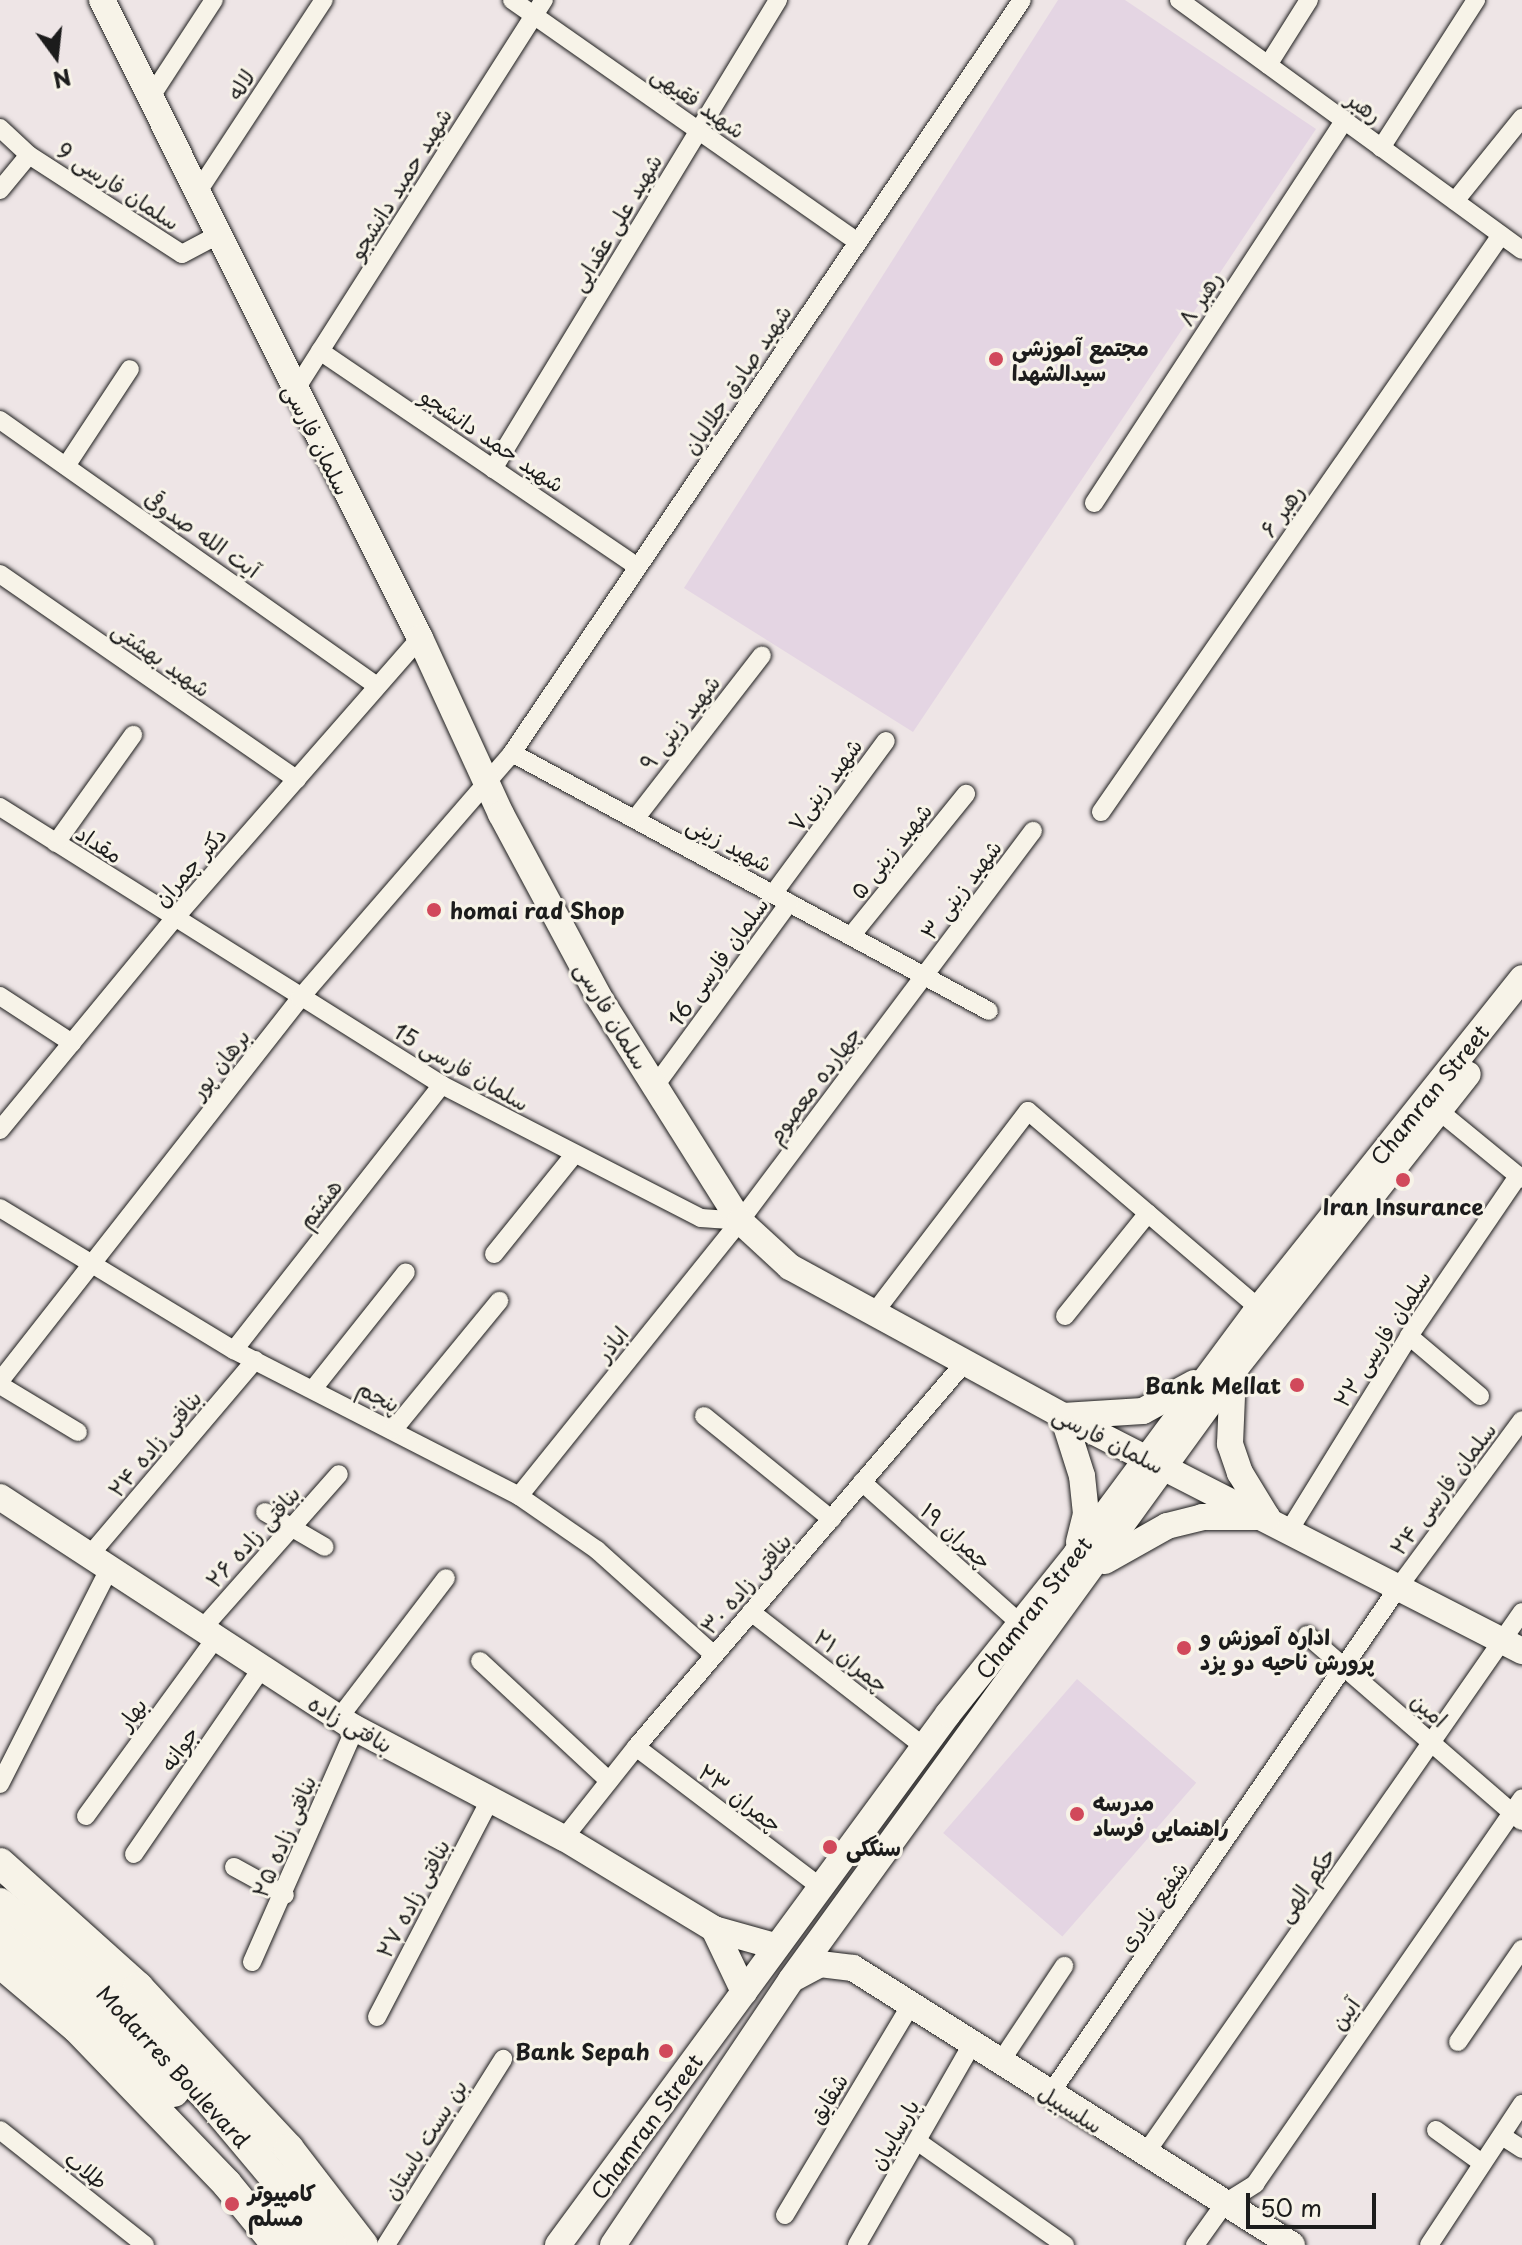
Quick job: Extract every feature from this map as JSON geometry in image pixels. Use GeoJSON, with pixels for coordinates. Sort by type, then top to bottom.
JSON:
{"type":"FeatureCollection","features":[{"type":"Feature","properties":{"kind":"main road","name":"سلمان فارسی"},"geometry":{"type":"LineString","coordinates":[[102,0],[294,392],[420,638],[485,782],[600,999],[740,1221],[790,1267],[1063,1416],[1400,1585],[1512,1646]]}},
{"type":"Feature","properties":{"kind":"main road","name":"Chamran Street"},"geometry":{"type":"LineString","coordinates":[[1226,1367],[1259,1308],[1522,978]]}},
{"type":"Feature","properties":{"kind":"main road","name":"Chamran Street"},"geometry":{"type":"LineString","coordinates":[[613,2245],[1030,1633],[1226,1367],[1439,1111],[1522,1004]]}},
{"type":"Feature","properties":{"kind":"main road"},"geometry":{"type":"LineString","coordinates":[[1226,1367],[1230,1444],[1240,1473],[1278,1523],[1202,1517],[1167,1526],[1085,1561],[1086,1514],[1082,1476],[1063,1416],[1143,1411],[1177,1396],[1226,1367]]}},
{"type":"Feature","properties":{"kind":"main road","name":"بنافتی زاده"},"geometry":{"type":"LineString","coordinates":[[0,1497],[347,1723],[564,1838],[714,1929],[775,1946]]}},
{"type":"Feature","properties":{"kind":"main road","name":"Chamran Street"},"geometry":{"type":"LineString","coordinates":[[558,2245],[744,1992],[818,1885],[923,1746],[1030,1633]]}},
{"type":"Feature","properties":{"kind":"main road"},"geometry":{"type":"LineString","coordinates":[[0,1863],[138,1987],[289,2149],[356,2242]]}},
{"type":"Feature","properties":{"kind":"main road"},"geometry":{"type":"LineString","coordinates":[[791,1980],[820,1964],[853,1968],[842,1924],[850,1901]]}},
{"type":"Feature","properties":{"kind":"main road","name":"Modarres Boulevard"},"geometry":{"type":"LineString","coordinates":[[0,1903],[118,2002],[206,2096],[356,2242]]}},
{"type":"Feature","properties":{"kind":"main road"},"geometry":{"type":"LineString","coordinates":[[714,1929],[744,1992]]}},
{"type":"Feature","properties":{"kind":"main road","name":"Modarres Boulevard"},"geometry":{"type":"LineString","coordinates":[[0,1936],[79,1996],[157,2074],[242,2163],[304,2245]]}},
{"type":"Feature","properties":{"kind":"main road"},"geometry":{"type":"LineString","coordinates":[[0,1963],[77,2028],[227,2184],[277,2245]]}},
{"type":"Feature","properties":{"kind":"main road","name":"سلسبیل"},"geometry":{"type":"LineString","coordinates":[[853,1968],[999,2064],[1292,2245]]}},
{"type":"Feature","properties":{"kind":"street"},"geometry":{"type":"LineString","coordinates":[[150,98],[214,0]]}},
{"type":"Feature","properties":{"kind":"street","name":"لاله"},"geometry":{"type":"LineString","coordinates":[[197,193],[324,0]]}},
{"type":"Feature","properties":{"kind":"street","name":"شهید فقیهی"},"geometry":{"type":"LineString","coordinates":[[512,0],[539,8],[699,130],[858,242]]}},
{"type":"Feature","properties":{"kind":"street","name":"شهید علی عقدایی"},"geometry":{"type":"LineString","coordinates":[[493,469],[778,0]]}},
{"type":"Feature","properties":{"kind":"street","name":"شهید صادق جلالیان"},"geometry":{"type":"LineString","coordinates":[[485,782],[512,753],[1022,0]]}},
{"type":"Feature","properties":{"kind":"street","name":"رهبر"},"geometry":{"type":"LineString","coordinates":[[1179,0],[1522,250]]}},
{"type":"Feature","properties":{"kind":"street"},"geometry":{"type":"LineString","coordinates":[[1268,65],[1309,0]]}},
{"type":"Feature","properties":{"kind":"street"},"geometry":{"type":"LineString","coordinates":[[1381,148],[1476,0]]}},
{"type":"Feature","properties":{"kind":"street","name":"شهید حمید دانشجو"},"geometry":{"type":"LineString","coordinates":[[294,392],[539,8]]}},
{"type":"Feature","properties":{"kind":"street"},"geometry":{"type":"LineString","coordinates":[[1455,201],[1522,118]]}},
{"type":"Feature","properties":{"kind":"street","name":"رهبر ۸"},"geometry":{"type":"LineString","coordinates":[[1094,503],[1345,120]]}},
{"type":"Feature","properties":{"kind":"street","name":"سلمان فارسی 9"},"geometry":{"type":"LineString","coordinates":[[0,128],[29,155],[182,254],[217,235]]}},
{"type":"Feature","properties":{"kind":"street"},"geometry":{"type":"LineString","coordinates":[[0,190],[29,155]]}},
{"type":"Feature","properties":{"kind":"street","name":"رهبر ۶"},"geometry":{"type":"LineString","coordinates":[[1101,812],[1501,235]]}},
{"type":"Feature","properties":{"kind":"street","name":"شهید حمد دانشجو"},"geometry":{"type":"LineString","coordinates":[[320,351],[638,567]]}},
{"type":"Feature","properties":{"kind":"street"},"geometry":{"type":"LineString","coordinates":[[66,466],[130,369]]}},
{"type":"Feature","properties":{"kind":"street","name":"آیت الله صدوقی"},"geometry":{"type":"LineString","coordinates":[[0,420],[377,686]]}},
{"type":"Feature","properties":{"kind":"street","name":"شهید بهشتی"},"geometry":{"type":"LineString","coordinates":[[0,574],[297,780]]}},
{"type":"Feature","properties":{"kind":"street","name":"دکتر چمران"},"geometry":{"type":"LineString","coordinates":[[0,1130],[174,919],[420,638]]}},
{"type":"Feature","properties":{"kind":"street","name":"شهید زینی ۹"},"geometry":{"type":"LineString","coordinates":[[635,819],[762,655]]}},
{"type":"Feature","properties":{"kind":"street"},"geometry":{"type":"LineString","coordinates":[[56,843],[133,735]]}},
{"type":"Feature","properties":{"kind":"street","name":"شهید زینی۷"},"geometry":{"type":"LineString","coordinates":[[781,898],[886,741]]}},
{"type":"Feature","properties":{"kind":"street","name":"شهید زینی"},"geometry":{"type":"LineString","coordinates":[[512,753],[989,1011]]}},
{"type":"Feature","properties":{"kind":"street","name":"برهان پور"},"geometry":{"type":"LineString","coordinates":[[0,1383],[300,998],[485,782]]}},
{"type":"Feature","properties":{"kind":"street","name":"شهید زینی ۵"},"geometry":{"type":"LineString","coordinates":[[851,936],[966,794]]}},
{"type":"Feature","properties":{"kind":"street","name":"مقداد"},"geometry":{"type":"LineString","coordinates":[[0,807],[174,919]]}},
{"type":"Feature","properties":{"kind":"street","name":"شهید زینی ۳"},"geometry":{"type":"LineString","coordinates":[[924,976],[1033,831]]}},
{"type":"Feature","properties":{"kind":"street","name":"سلمان فارسی 16"},"geometry":{"type":"LineString","coordinates":[[655,1086],[781,898]]}},
{"type":"Feature","properties":{"kind":"street","name":"سلمان فارسی 15"},"geometry":{"type":"LineString","coordinates":[[174,919],[442,1085],[573,1156],[701,1218],[740,1221]]}},
{"type":"Feature","properties":{"kind":"street","name":"چهارده معصوم"},"geometry":{"type":"LineString","coordinates":[[740,1221],[924,976]]}},
{"type":"Feature","properties":{"kind":"street"},"geometry":{"type":"LineString","coordinates":[[0,996],[72,1043]]}},
{"type":"Feature","properties":{"kind":"street","name":"هشتم"},"geometry":{"type":"LineString","coordinates":[[234,1350],[442,1085]]}},
{"type":"Feature","properties":{"kind":"street"},"geometry":{"type":"LineString","coordinates":[[874,1313],[1028,1111],[1259,1308]]}},
{"type":"Feature","properties":{"kind":"street"},"geometry":{"type":"LineString","coordinates":[[1439,1111],[1520,1178]]}},
{"type":"Feature","properties":{"kind":"street"},"geometry":{"type":"LineString","coordinates":[[494,1254],[573,1156]]}},
{"type":"Feature","properties":{"kind":"street","name":"سلمان فارسی ۲۲"},"geometry":{"type":"LineString","coordinates":[[1278,1523],[1520,1178]]}},
{"type":"Feature","properties":{"kind":"street","name":"پنجم"},"geometry":{"type":"LineString","coordinates":[[0,1208],[234,1350],[394,1429],[519,1496],[597,1550],[714,1655]]}},
{"type":"Feature","properties":{"kind":"street"},"geometry":{"type":"LineString","coordinates":[[1065,1316],[1148,1213]]}},
{"type":"Feature","properties":{"kind":"street","name":"اباذر"},"geometry":{"type":"LineString","coordinates":[[519,1496],[740,1221]]}},
{"type":"Feature","properties":{"kind":"street"},"geometry":{"type":"LineString","coordinates":[[313,1389],[406,1272]]}},
{"type":"Feature","properties":{"kind":"street"},"geometry":{"type":"LineString","coordinates":[[394,1429],[499,1301]]}},
{"type":"Feature","properties":{"kind":"street"},"geometry":{"type":"LineString","coordinates":[[1409,1336],[1480,1396]]}},
{"type":"Feature","properties":{"kind":"street","name":"بنافتی زاده ۲۴"},"geometry":{"type":"LineString","coordinates":[[0,1784],[99,1563],[255,1360]]}},
{"type":"Feature","properties":{"kind":"street","name":"بنافتی زاده ۳۰"},"geometry":{"type":"LineString","coordinates":[[564,1838],[636,1747],[965,1362]]}},
{"type":"Feature","properties":{"kind":"street"},"geometry":{"type":"LineString","coordinates":[[0,1383],[78,1432]]}},
{"type":"Feature","properties":{"kind":"street"},"geometry":{"type":"LineString","coordinates":[[704,1416],[831,1519]]}},
{"type":"Feature","properties":{"kind":"street","name":"سلمان فارسی ۲۴"},"geometry":{"type":"LineString","coordinates":[[1400,1585],[1522,1420]]}},
{"type":"Feature","properties":{"kind":"street","name":"بنافتی زاده ۲۶"},"geometry":{"type":"LineString","coordinates":[[208,1634],[291,1528],[339,1474]]}},
{"type":"Feature","properties":{"kind":"street","name":"چمران ۱۹"},"geometry":{"type":"LineString","coordinates":[[862,1482],[1030,1633]]}},
{"type":"Feature","properties":{"kind":"street"},"geometry":{"type":"LineString","coordinates":[[265,1512],[325,1547]]}},
{"type":"Feature","properties":{"kind":"street","name":"بنافتی زاده ۲۵"},"geometry":{"type":"LineString","coordinates":[[252,1962],[285,1895],[347,1723],[446,1578]]}},
{"type":"Feature","properties":{"kind":"street","name":"شفیع نادری"},"geometry":{"type":"LineString","coordinates":[[1050,2094],[1346,1668],[1400,1585]]}},
{"type":"Feature","properties":{"kind":"street","name":"چمران ۲۱"},"geometry":{"type":"LineString","coordinates":[[751,1612],[923,1746]]}},
{"type":"Feature","properties":{"kind":"street","name":"حکم الهی"},"geometry":{"type":"LineString","coordinates":[[1145,2154],[1433,1743],[1512,1646],[1522,1612]]}},
{"type":"Feature","properties":{"kind":"street","name":"بهار"},"geometry":{"type":"LineString","coordinates":[[86,1816],[208,1634]]}},
{"type":"Feature","properties":{"kind":"street","name":"امین"},"geometry":{"type":"LineString","coordinates":[[1307,1635],[1433,1743],[1519,1810]]}},
{"type":"Feature","properties":{"kind":"street"},"geometry":{"type":"LineString","coordinates":[[480,1661],[609,1781]]}},
{"type":"Feature","properties":{"kind":"street","name":"جوانه"},"geometry":{"type":"LineString","coordinates":[[134,1854],[261,1669]]}},
{"type":"Feature","properties":{"kind":"street","name":"چمران ۲۳"},"geometry":{"type":"LineString","coordinates":[[636,1747],[818,1885]]}},
{"type":"Feature","properties":{"kind":"street","name":"بنافتی زاده ۲۷"},"geometry":{"type":"LineString","coordinates":[[377,2017],[490,1800]]}},
{"type":"Feature","properties":{"kind":"street","name":"آیین"},"geometry":{"type":"LineString","coordinates":[[1195,2245],[1225,2203],[1255,2184],[1519,1810]]}},
{"type":"Feature","properties":{"kind":"street"},"geometry":{"type":"LineString","coordinates":[[234,1867],[285,1895]]}},
{"type":"Feature","properties":{"kind":"street"},"geometry":{"type":"LineString","coordinates":[[1458,2042],[1522,1949]]}},
{"type":"Feature","properties":{"kind":"street"},"geometry":{"type":"LineString","coordinates":[[999,2064],[1064,1966]]}},
{"type":"Feature","properties":{"kind":"street","name":"شقایق"},"geometry":{"type":"LineString","coordinates":[[785,2215],[910,2006]]}},
{"type":"Feature","properties":{"kind":"street","name":"پارساییان"},"geometry":{"type":"LineString","coordinates":[[857,2245],[971,2046]]}},
{"type":"Feature","properties":{"kind":"street","name":"بن بست باستان"},"geometry":{"type":"LineString","coordinates":[[386,2245],[503,2059]]}},
{"type":"Feature","properties":{"kind":"street"},"geometry":{"type":"LineString","coordinates":[[1432,2244],[1522,2104]]}},
{"type":"Feature","properties":{"kind":"street","name":"طلاب"},"geometry":{"type":"LineString","coordinates":[[0,2130],[145,2245]]}},
{"type":"Feature","properties":{"kind":"street"},"geometry":{"type":"LineString","coordinates":[[1436,2130],[1482,2163]]}},
{"type":"Feature","properties":{"kind":"street"},"geometry":{"type":"LineString","coordinates":[[1502,2136],[1522,2149]]}},
{"type":"Feature","properties":{"kind":"street"},"geometry":{"type":"LineString","coordinates":[[917,2141],[1065,2245]]}},
{"type":"Feature","properties":{"kind":"shaded area","name":"مجتمع آموزشی سیدالشهدا"},"geometry":{"type":"Polygon","coordinates":[[[1058,0],[1125,0],[1316,129],[913,732],[684,588],[1058,0]]]}},
{"type":"Feature","properties":{"kind":"shaded area","name":"مدرسه راهنمایی فرساد"},"geometry":{"type":"Polygon","coordinates":[[[1077,1679],[1196,1783],[1062,1937],[943,1833],[1077,1679]]]}},
{"type":"Feature","properties":{"kind":"place","name":"مجتمع آموزشی سیدالشهدا"},"geometry":{"type":"Point","coordinates":[996,359]}},
{"type":"Feature","properties":{"kind":"place","name":"homai rad Shop"},"geometry":{"type":"Point","coordinates":[434,910]}},
{"type":"Feature","properties":{"kind":"place","name":"Iran Insurance"},"geometry":{"type":"Point","coordinates":[1403,1180]}},
{"type":"Feature","properties":{"kind":"place","name":"Bank Mellat"},"geometry":{"type":"Point","coordinates":[1297,1385]}},
{"type":"Feature","properties":{"kind":"place","name":"اداره آموزش و پرورش ناحیه دو یزد"},"geometry":{"type":"Point","coordinates":[1184,1648]}},
{"type":"Feature","properties":{"kind":"place","name":"مدرسه راهنمایی فرساد"},"geometry":{"type":"Point","coordinates":[1077,1814]}},
{"type":"Feature","properties":{"kind":"place","name":"سنگکی"},"geometry":{"type":"Point","coordinates":[830,1847]}},
{"type":"Feature","properties":{"kind":"place","name":"Bank Sepah"},"geometry":{"type":"Point","coordinates":[666,2051]}},
{"type":"Feature","properties":{"kind":"place","name":"کامپیوتر مسلم"},"geometry":{"type":"Point","coordinates":[232,2204]}}]}
